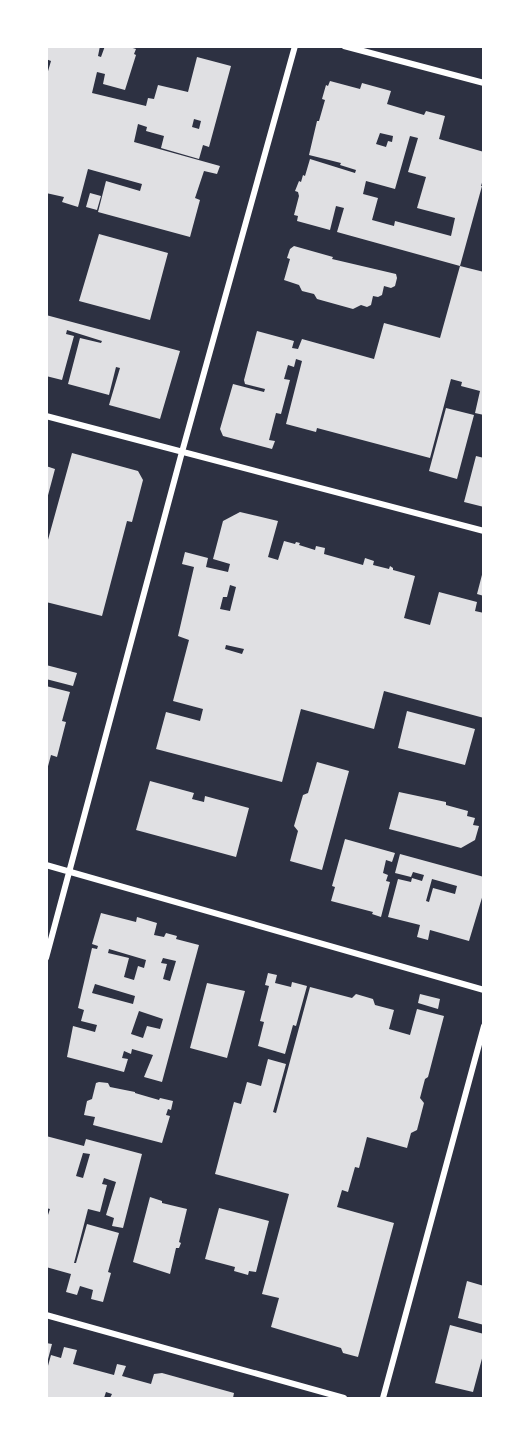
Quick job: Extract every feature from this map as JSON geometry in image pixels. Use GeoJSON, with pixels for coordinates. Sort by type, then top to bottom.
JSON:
{"type":"FeatureCollection","features":[{"type":"Feature","properties":{"kind":"street"},"geometry":{"type":"LineString","coordinates":[[46,957],[182,452],[295,46]]}},
{"type":"Feature","properties":{"kind":"street"},"geometry":{"type":"LineString","coordinates":[[344,46],[483,83]]}},
{"type":"Feature","properties":{"kind":"street"},"geometry":{"type":"LineString","coordinates":[[46,416],[483,531]]}},
{"type":"Feature","properties":{"kind":"street"},"geometry":{"type":"LineString","coordinates":[[46,865],[483,990]]}},
{"type":"Feature","properties":{"kind":"street"},"geometry":{"type":"LineString","coordinates":[[383,1398],[483,1026]]}},
{"type":"Feature","properties":{"kind":"street"},"geometry":{"type":"LineString","coordinates":[[46,1316],[344,1398]]}},
{"type":"Feature","properties":{"kind":"building"},"geometry":{"type":"Polygon","coordinates":[[[46,46],[100,46],[98,56],[101,57],[105,46],[126,46],[136,49],[125,90],[103,84],[105,74],[97,72],[92,93],[146,106],[148,98],[154,99],[158,85],[188,92],[197,57],[231,66],[209,147],[203,145],[199,159],[161,148],[164,136],[146,131],[147,127],[138,124],[134,142],[220,166],[217,174],[204,171],[195,198],[200,200],[190,237],[98,212],[106,181],[140,191],[142,184],[88,169],[78,207],[62,202],[64,197],[46,193],[46,78],[51,61],[46,59],[46,46]],[[194,119],[192,127],[199,129],[201,121],[194,119]]]}},
{"type":"Feature","properties":{"kind":"building"},"geometry":{"type":"Polygon","coordinates":[[[330,81],[360,89],[362,83],[391,91],[387,104],[424,115],[426,111],[445,116],[439,139],[484,152],[482,186],[460,266],[337,232],[344,208],[336,206],[330,230],[297,221],[298,216],[294,215],[299,196],[295,191],[303,175],[305,176],[310,159],[355,173],[356,170],[340,165],[341,163],[309,155],[317,121],[319,121],[325,100],[322,99],[326,85],[328,86],[330,81]],[[380,133],[376,144],[386,147],[388,141],[392,142],[393,136],[380,133]],[[410,136],[395,189],[366,181],[363,194],[378,198],[372,220],[394,226],[395,221],[451,236],[455,218],[417,208],[426,177],[408,172],[418,138],[410,136]]]}},
{"type":"Feature","properties":{"kind":"building"},"geometry":{"type":"Polygon","coordinates":[[[90,193],[101,196],[97,210],[86,207],[90,193]]]}},
{"type":"Feature","properties":{"kind":"building"},"geometry":{"type":"Polygon","coordinates":[[[99,234],[168,253],[150,320],[79,301],[99,234]]]}},
{"type":"Feature","properties":{"kind":"building"},"geometry":{"type":"Polygon","coordinates":[[[294,246],[333,257],[332,259],[396,274],[395,286],[391,288],[384,286],[382,295],[373,296],[371,305],[367,307],[361,305],[353,309],[317,299],[314,294],[302,291],[299,285],[284,280],[290,259],[287,258],[290,249],[294,246]]]}},
{"type":"Feature","properties":{"kind":"building"},"geometry":{"type":"Polygon","coordinates":[[[460,266],[484,272],[484,415],[475,413],[480,391],[461,386],[462,382],[451,379],[430,458],[317,428],[316,432],[286,424],[302,361],[296,359],[294,367],[288,365],[284,379],[290,380],[281,414],[276,413],[269,440],[275,441],[272,449],[223,436],[220,429],[233,384],[264,392],[265,389],[245,384],[244,380],[257,331],[294,341],[292,348],[298,349],[302,339],[374,359],[384,323],[440,338],[460,266]]]}},
{"type":"Feature","properties":{"kind":"building"},"geometry":{"type":"Polygon","coordinates":[[[46,315],[180,351],[160,419],[109,405],[120,368],[116,367],[109,395],[68,384],[80,338],[101,343],[102,341],[67,330],[66,334],[74,336],[62,380],[46,376],[46,315]]]}},
{"type":"Feature","properties":{"kind":"building"},"geometry":{"type":"Polygon","coordinates":[[[446,408],[474,415],[457,479],[429,471],[446,408]]]}},
{"type":"Feature","properties":{"kind":"building"},"geometry":{"type":"Polygon","coordinates":[[[72,453],[138,471],[143,480],[132,522],[127,521],[102,616],[46,602],[46,547],[72,453]]]}},
{"type":"Feature","properties":{"kind":"building"},"geometry":{"type":"Polygon","coordinates":[[[476,456],[484,458],[484,507],[464,502],[476,456]]]}},
{"type":"Feature","properties":{"kind":"building"},"geometry":{"type":"Polygon","coordinates":[[[46,466],[55,469],[47,499],[46,499],[46,466]]]}},
{"type":"Feature","properties":{"kind":"building"},"geometry":{"type":"Polygon","coordinates":[[[240,512],[278,521],[268,557],[278,560],[284,541],[295,544],[296,542],[315,550],[316,546],[325,548],[324,554],[363,565],[365,558],[374,561],[373,565],[389,569],[390,566],[393,570],[415,576],[404,618],[430,625],[439,592],[477,602],[475,611],[484,613],[484,718],[384,691],[374,729],[301,709],[282,782],[156,749],[166,712],[200,721],[203,709],[173,701],[189,640],[178,636],[194,567],[182,564],[185,552],[208,558],[206,567],[228,572],[230,564],[213,559],[223,521],[240,512]],[[230,585],[227,597],[223,597],[220,609],[230,611],[236,587],[230,585]],[[226,645],[225,649],[242,654],[244,649],[226,645]]]}},
{"type":"Feature","properties":{"kind":"building"},"geometry":{"type":"Polygon","coordinates":[[[484,571],[484,596],[477,594],[484,571]]]}},
{"type":"Feature","properties":{"kind":"building"},"geometry":{"type":"Polygon","coordinates":[[[46,665],[77,673],[73,686],[46,679],[46,665]]]}},
{"type":"Feature","properties":{"kind":"building"},"geometry":{"type":"Polygon","coordinates":[[[46,686],[70,692],[62,721],[66,722],[57,757],[51,755],[47,770],[46,686]]]}},
{"type":"Feature","properties":{"kind":"building"},"geometry":{"type":"Polygon","coordinates":[[[407,711],[475,729],[465,765],[398,748],[407,711]]]}},
{"type":"Feature","properties":{"kind":"building"},"geometry":{"type":"Polygon","coordinates":[[[317,762],[349,771],[322,870],[290,861],[298,831],[294,826],[303,795],[308,793],[317,762]]]}},
{"type":"Feature","properties":{"kind":"building"},"geometry":{"type":"Polygon","coordinates":[[[150,781],[194,793],[192,799],[204,802],[205,796],[249,808],[236,857],[136,830],[150,781]]]}},
{"type":"Feature","properties":{"kind":"building"},"geometry":{"type":"Polygon","coordinates":[[[399,792],[446,802],[446,805],[468,811],[467,816],[475,818],[473,825],[479,826],[475,840],[461,848],[389,829],[399,792]]]}},
{"type":"Feature","properties":{"kind":"building"},"geometry":{"type":"Polygon","coordinates":[[[345,839],[395,853],[392,862],[386,860],[383,873],[388,875],[386,881],[390,882],[381,917],[372,914],[373,912],[331,901],[335,887],[332,886],[345,839]]]}},
{"type":"Feature","properties":{"kind":"building"},"geometry":{"type":"Polygon","coordinates":[[[400,854],[484,877],[484,891],[469,941],[430,930],[428,940],[417,937],[420,925],[388,917],[398,879],[411,882],[412,878],[422,881],[424,875],[413,872],[411,877],[395,873],[400,854]],[[432,879],[426,901],[429,902],[433,888],[455,894],[457,886],[432,879]]]}},
{"type":"Feature","properties":{"kind":"building"},"geometry":{"type":"Polygon","coordinates":[[[101,913],[136,922],[137,917],[157,923],[154,935],[164,937],[166,933],[177,936],[176,939],[199,945],[162,1082],[144,1077],[153,1055],[132,1049],[131,1054],[124,1051],[122,1058],[128,1059],[124,1072],[67,1057],[73,1026],[95,1032],[97,1025],[81,1021],[84,1010],[78,1008],[92,948],[97,949],[98,946],[92,944],[101,913]],[[109,949],[108,953],[129,958],[124,977],[134,980],[138,966],[144,968],[146,960],[109,949]],[[163,958],[161,963],[167,964],[163,979],[170,981],[176,961],[163,958]],[[95,984],[92,993],[133,1004],[135,996],[95,984]],[[139,1011],[131,1034],[143,1038],[147,1026],[160,1029],[163,1019],[139,1011]]]}},
{"type":"Feature","properties":{"kind":"building"},"geometry":{"type":"Polygon","coordinates":[[[268,973],[277,975],[275,983],[291,987],[292,982],[307,986],[296,1026],[293,1025],[285,1054],[258,1046],[264,1022],[260,1021],[269,986],[265,985],[268,973]]]}},
{"type":"Feature","properties":{"kind":"building"},"geometry":{"type":"Polygon","coordinates":[[[207,983],[245,991],[227,1058],[190,1048],[207,983]]]}},
{"type":"Feature","properties":{"kind":"building"},"geometry":{"type":"Polygon","coordinates":[[[310,987],[352,998],[356,994],[373,999],[375,1005],[394,1010],[389,1029],[410,1035],[417,1009],[444,1016],[420,1098],[424,1103],[417,1130],[411,1133],[407,1148],[367,1137],[359,1168],[355,1167],[348,1192],[342,1190],[337,1207],[394,1223],[358,1357],[343,1353],[341,1348],[271,1327],[279,1298],[262,1294],[289,1194],[215,1174],[234,1102],[241,1104],[247,1082],[261,1086],[268,1059],[286,1064],[273,1112],[276,1113],[310,987]]]}},
{"type":"Feature","properties":{"kind":"building"},"geometry":{"type":"Polygon","coordinates":[[[420,994],[440,999],[438,1009],[418,1003],[420,994]]]}},
{"type":"Feature","properties":{"kind":"building"},"geometry":{"type":"Polygon","coordinates":[[[96,1083],[159,1100],[160,1098],[173,1101],[171,1110],[168,1109],[166,1115],[170,1116],[162,1143],[93,1125],[95,1117],[84,1115],[87,1101],[92,1099],[96,1083]]]}},
{"type":"Feature","properties":{"kind":"building"},"geometry":{"type":"Polygon","coordinates":[[[46,1136],[84,1146],[86,1139],[142,1154],[123,1228],[112,1226],[114,1218],[106,1215],[116,1182],[104,1178],[102,1184],[107,1185],[100,1212],[88,1209],[74,1263],[76,1263],[87,1224],[119,1233],[108,1272],[111,1273],[103,1302],[91,1299],[93,1290],[80,1286],[77,1295],[66,1292],[71,1274],[46,1267],[46,1221],[50,1209],[46,1208],[48,1200],[46,1200],[46,1136]],[[83,1153],[76,1176],[83,1178],[90,1154],[83,1153]]]}},
{"type":"Feature","properties":{"kind":"building"},"geometry":{"type":"Polygon","coordinates":[[[150,1197],[162,1203],[187,1209],[179,1242],[181,1243],[179,1248],[176,1248],[170,1274],[133,1262],[150,1197]]]}},
{"type":"Feature","properties":{"kind":"building"},"geometry":{"type":"Polygon","coordinates":[[[219,1208],[269,1221],[256,1272],[249,1271],[248,1275],[234,1271],[235,1267],[205,1259],[219,1208]]]}},
{"type":"Feature","properties":{"kind":"building"},"geometry":{"type":"Polygon","coordinates":[[[467,1281],[484,1286],[484,1325],[458,1318],[467,1281]]]}},
{"type":"Feature","properties":{"kind":"building"},"geometry":{"type":"Polygon","coordinates":[[[450,1325],[484,1334],[484,1351],[473,1392],[435,1383],[450,1325]]]}},
{"type":"Feature","properties":{"kind":"building"},"geometry":{"type":"Polygon","coordinates":[[[46,1343],[52,1344],[47,1363],[46,1363],[46,1343]]]}},
{"type":"Feature","properties":{"kind":"building"},"geometry":{"type":"Polygon","coordinates":[[[64,1347],[77,1350],[73,1364],[114,1375],[117,1364],[126,1366],[122,1376],[151,1384],[154,1374],[162,1373],[234,1393],[233,1398],[110,1398],[112,1394],[106,1392],[104,1398],[46,1398],[46,1373],[51,1355],[61,1358],[64,1347]]]}}]}
